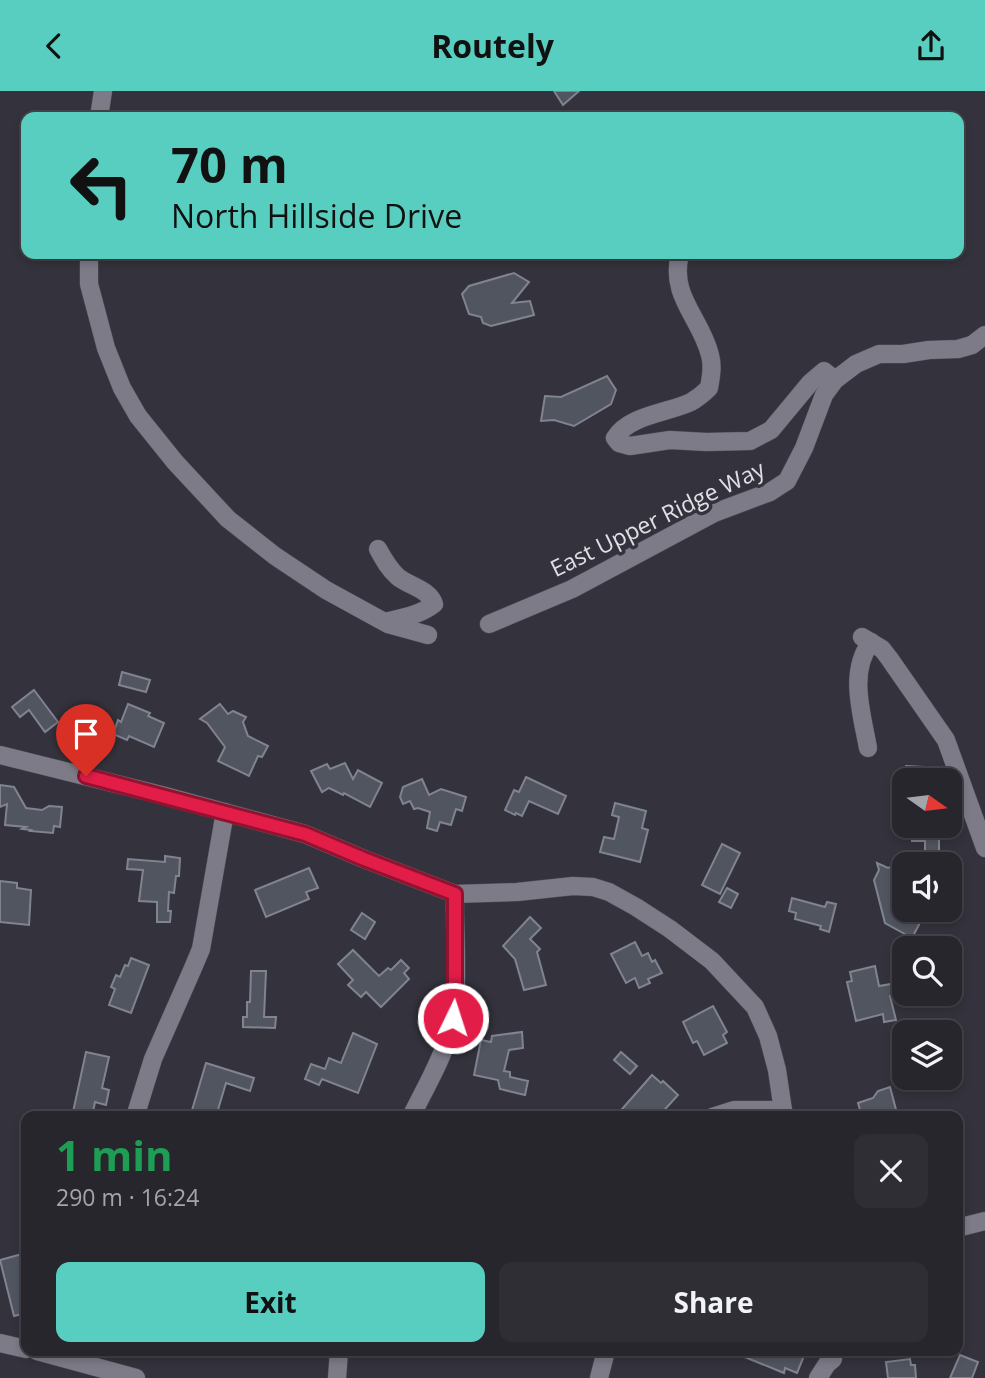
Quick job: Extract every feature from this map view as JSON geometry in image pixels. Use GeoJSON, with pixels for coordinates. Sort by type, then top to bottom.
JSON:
{"type":"FeatureCollection","features":[{"type":"Feature","properties":{"kind":"street"},"geometry":{"type":"LineString","coordinates":[[103,91],[103,112]]}},
{"type":"Feature","properties":{"kind":"street"},"geometry":{"type":"LineString","coordinates":[[89,259],[89,284],[106,348],[121,388],[138,416],[175,462],[228,520],[275,556],[326,590],[385,622],[428,635]]}},
{"type":"Feature","properties":{"kind":"street"},"geometry":{"type":"LineString","coordinates":[[678,259],[677,282],[681,295],[701,331],[711,357],[709,388],[691,401],[631,423],[619,432],[615,439],[619,443],[630,446],[670,440],[750,441],[771,430],[810,383],[824,372],[835,380]]}},
{"type":"Feature","properties":{"kind":"street","name":"East Upper Ridge Way"},"geometry":{"type":"LineString","coordinates":[[489,624],[572,589],[714,513],[770,492],[787,481],[804,448],[824,395],[835,380],[856,364],[879,354],[958,349],[972,345],[985,335]]}},
{"type":"Feature","properties":{"kind":"street"},"geometry":{"type":"LineString","coordinates":[[378,549],[395,574],[432,598],[433,604],[414,614],[385,622]]}},
{"type":"Feature","properties":{"kind":"street"},"geometry":{"type":"LineString","coordinates":[[868,748],[859,699],[858,671],[866,639],[882,649],[946,740],[985,848]]}},
{"type":"Feature","properties":{"kind":"street"},"geometry":{"type":"LineString","coordinates":[[0,755],[314,837],[455,894],[517,892],[564,886],[593,887],[609,892],[658,922],[712,961],[755,1007],[774,1058],[783,1111]]}},
{"type":"Feature","properties":{"kind":"street"},"geometry":{"type":"LineString","coordinates":[[137,1111],[153,1059],[201,949],[225,812]]}},
{"type":"Feature","properties":{"kind":"street"},"geometry":{"type":"LineString","coordinates":[[414,1111],[446,1044],[453,1018],[455,894]]}},
{"type":"Feature","properties":{"kind":"street"},"geometry":{"type":"LineString","coordinates":[[728,1111],[754,1111]]}},
{"type":"Feature","properties":{"kind":"street"},"geometry":{"type":"LineString","coordinates":[[963,1226],[985,1221]]}},
{"type":"Feature","properties":{"kind":"street"},"geometry":{"type":"LineString","coordinates":[[0,1343],[21,1348]]}},
{"type":"Feature","properties":{"kind":"street"},"geometry":{"type":"LineString","coordinates":[[75,1356],[136,1378]]}},
{"type":"Feature","properties":{"kind":"street"},"geometry":{"type":"LineString","coordinates":[[337,1378],[339,1356]]}},
{"type":"Feature","properties":{"kind":"street"},"geometry":{"type":"LineString","coordinates":[[599,1378],[605,1356]]}},
{"type":"Feature","properties":{"kind":"street"},"geometry":{"type":"LineString","coordinates":[[818,1378],[833,1359]]}},
{"type":"Feature","properties":{"kind":"building"},"geometry":{"type":"Polygon","coordinates":[[[554,91],[579,91],[563,105],[554,91]]]}},
{"type":"Feature","properties":{"kind":"building"},"geometry":{"type":"Polygon","coordinates":[[[514,273],[529,282],[512,303],[530,301],[534,315],[491,326],[483,323],[481,317],[469,314],[462,294],[469,286],[514,273]]]}},
{"type":"Feature","properties":{"kind":"building"},"geometry":{"type":"Polygon","coordinates":[[[607,376],[616,390],[611,404],[574,426],[554,420],[541,421],[545,396],[561,397],[607,376]]]}},
{"type":"Feature","properties":{"kind":"building"},"geometry":{"type":"Polygon","coordinates":[[[122,672],[150,680],[146,692],[119,685],[122,672]]]}},
{"type":"Feature","properties":{"kind":"building"},"geometry":{"type":"Polygon","coordinates":[[[34,690],[58,722],[45,732],[29,710],[20,717],[12,707],[34,690]]]}},
{"type":"Feature","properties":{"kind":"building"},"geometry":{"type":"Polygon","coordinates":[[[128,704],[150,713],[148,716],[164,723],[154,747],[129,736],[127,740],[113,734],[128,704]]]}},
{"type":"Feature","properties":{"kind":"building"},"geometry":{"type":"Polygon","coordinates":[[[220,704],[228,714],[233,711],[246,717],[243,722],[248,736],[268,746],[262,757],[258,756],[249,776],[218,761],[225,747],[207,723],[200,719],[220,704]]]}},
{"type":"Feature","properties":{"kind":"building"},"geometry":{"type":"Polygon","coordinates":[[[345,763],[353,779],[358,770],[382,783],[370,807],[329,788],[322,792],[311,771],[327,764],[330,769],[345,763]]]}},
{"type":"Feature","properties":{"kind":"building"},"geometry":{"type":"Polygon","coordinates":[[[526,777],[566,796],[558,814],[529,801],[522,816],[505,810],[514,790],[519,792],[526,777]]]}},
{"type":"Feature","properties":{"kind":"building"},"geometry":{"type":"Polygon","coordinates":[[[422,779],[429,795],[441,789],[466,797],[462,811],[456,809],[451,825],[440,822],[437,831],[427,828],[430,812],[414,809],[410,801],[403,804],[400,797],[403,787],[422,779]]]}},
{"type":"Feature","properties":{"kind":"building"},"geometry":{"type":"Polygon","coordinates":[[[0,785],[14,787],[26,808],[42,810],[49,806],[62,807],[60,827],[54,826],[53,833],[5,825],[7,804],[0,807],[0,785]]]}},
{"type":"Feature","properties":{"kind":"building"},"geometry":{"type":"Polygon","coordinates":[[[615,803],[646,811],[642,828],[648,830],[640,862],[600,852],[604,837],[614,839],[619,817],[612,815],[615,803]]]}},
{"type":"Feature","properties":{"kind":"building"},"geometry":{"type":"Polygon","coordinates":[[[912,838],[939,838],[939,852],[925,852],[925,841],[912,841],[912,838]]]}},
{"type":"Feature","properties":{"kind":"building"},"geometry":{"type":"Polygon","coordinates":[[[722,844],[740,853],[720,894],[702,885],[722,844]]]}},
{"type":"Feature","properties":{"kind":"building"},"geometry":{"type":"Polygon","coordinates":[[[165,856],[180,858],[179,876],[176,876],[174,893],[169,892],[170,922],[157,922],[157,902],[139,901],[143,870],[127,869],[128,859],[165,862],[165,856]]]}},
{"type":"Feature","properties":{"kind":"building"},"geometry":{"type":"Polygon","coordinates":[[[877,863],[888,868],[892,867],[892,922],[920,922],[913,936],[885,923],[874,880],[879,870],[877,863]]]}},
{"type":"Feature","properties":{"kind":"building"},"geometry":{"type":"Polygon","coordinates":[[[309,868],[318,888],[306,892],[309,899],[266,917],[255,890],[309,868]]]}},
{"type":"Feature","properties":{"kind":"building"},"geometry":{"type":"Polygon","coordinates":[[[0,881],[17,883],[17,888],[31,890],[29,925],[0,922],[0,881]]]}},
{"type":"Feature","properties":{"kind":"building"},"geometry":{"type":"Polygon","coordinates":[[[727,888],[738,894],[731,908],[719,902],[727,888]]]}},
{"type":"Feature","properties":{"kind":"building"},"geometry":{"type":"Polygon","coordinates":[[[792,898],[825,907],[827,902],[836,904],[829,932],[820,929],[821,926],[795,919],[796,913],[789,911],[792,898]]]}},
{"type":"Feature","properties":{"kind":"building"},"geometry":{"type":"Polygon","coordinates":[[[362,913],[375,922],[365,939],[351,930],[362,913]]]}},
{"type":"Feature","properties":{"kind":"building"},"geometry":{"type":"Polygon","coordinates":[[[530,917],[541,928],[530,939],[540,949],[537,952],[546,985],[524,990],[515,959],[503,946],[530,917]]]}},
{"type":"Feature","properties":{"kind":"building"},"geometry":{"type":"Polygon","coordinates":[[[635,942],[642,956],[648,953],[662,973],[648,979],[650,983],[639,988],[635,978],[626,983],[611,954],[635,942]]]}},
{"type":"Feature","properties":{"kind":"building"},"geometry":{"type":"Polygon","coordinates":[[[353,950],[379,976],[388,968],[391,970],[401,960],[409,968],[404,973],[409,979],[381,1007],[366,992],[361,997],[348,985],[353,980],[338,964],[353,950]]]}},
{"type":"Feature","properties":{"kind":"building"},"geometry":{"type":"Polygon","coordinates":[[[131,958],[149,965],[131,1013],[109,1005],[115,989],[111,987],[116,975],[120,977],[131,958]]]}},
{"type":"Feature","properties":{"kind":"building"},"geometry":{"type":"Polygon","coordinates":[[[875,966],[879,986],[891,984],[890,996],[896,1020],[884,1022],[883,1014],[856,1021],[847,982],[852,981],[850,972],[875,966]]]}},
{"type":"Feature","properties":{"kind":"building"},"geometry":{"type":"Polygon","coordinates":[[[251,971],[266,971],[264,1017],[276,1017],[275,1028],[243,1027],[243,1017],[247,1017],[247,1002],[250,1002],[251,971]]]}},
{"type":"Feature","properties":{"kind":"building"},"geometry":{"type":"Polygon","coordinates":[[[713,1006],[727,1032],[723,1035],[727,1043],[704,1055],[697,1041],[693,1043],[683,1022],[713,1006]]]}},
{"type":"Feature","properties":{"kind":"building"},"geometry":{"type":"Polygon","coordinates":[[[522,1032],[523,1048],[509,1050],[504,1071],[510,1072],[510,1077],[528,1081],[525,1095],[500,1089],[498,1080],[474,1075],[481,1040],[491,1042],[492,1036],[522,1032]]]}},
{"type":"Feature","properties":{"kind":"building"},"geometry":{"type":"Polygon","coordinates":[[[353,1033],[377,1044],[358,1093],[322,1079],[319,1085],[305,1079],[311,1064],[325,1069],[329,1058],[341,1063],[353,1033]]]}},
{"type":"Feature","properties":{"kind":"building"},"geometry":{"type":"Polygon","coordinates":[[[86,1052],[109,1057],[102,1088],[109,1090],[106,1105],[95,1102],[93,1111],[73,1111],[86,1052]]]}},
{"type":"Feature","properties":{"kind":"building"},"geometry":{"type":"Polygon","coordinates":[[[621,1052],[637,1066],[630,1074],[614,1060],[621,1052]]]}},
{"type":"Feature","properties":{"kind":"building"},"geometry":{"type":"Polygon","coordinates":[[[206,1063],[254,1078],[250,1091],[226,1083],[218,1111],[192,1111],[206,1063]]]}},
{"type":"Feature","properties":{"kind":"building"},"geometry":{"type":"Polygon","coordinates":[[[652,1075],[678,1095],[663,1111],[620,1111],[652,1075]]]}},
{"type":"Feature","properties":{"kind":"building"},"geometry":{"type":"Polygon","coordinates":[[[890,1087],[896,1111],[860,1111],[858,1103],[873,1098],[878,1091],[890,1087]]]}},
{"type":"Feature","properties":{"kind":"building"},"geometry":{"type":"Polygon","coordinates":[[[21,1254],[21,1314],[14,1316],[0,1260],[21,1254]]]}},
{"type":"Feature","properties":{"kind":"building"},"geometry":{"type":"Polygon","coordinates":[[[742,1356],[804,1356],[797,1373],[785,1368],[784,1373],[742,1356]]]}},
{"type":"Feature","properties":{"kind":"building"},"geometry":{"type":"Polygon","coordinates":[[[960,1356],[978,1362],[972,1378],[950,1378],[960,1356]]]}},
{"type":"Feature","properties":{"kind":"building"},"geometry":{"type":"Polygon","coordinates":[[[910,1359],[911,1365],[915,1365],[916,1378],[888,1378],[886,1362],[910,1359]]]}},
{"type":"Feature","properties":{"kind":"route"},"geometry":{"type":"LineString","coordinates":[[86,776],[305,834],[455,894],[453,1018]]}}]}
